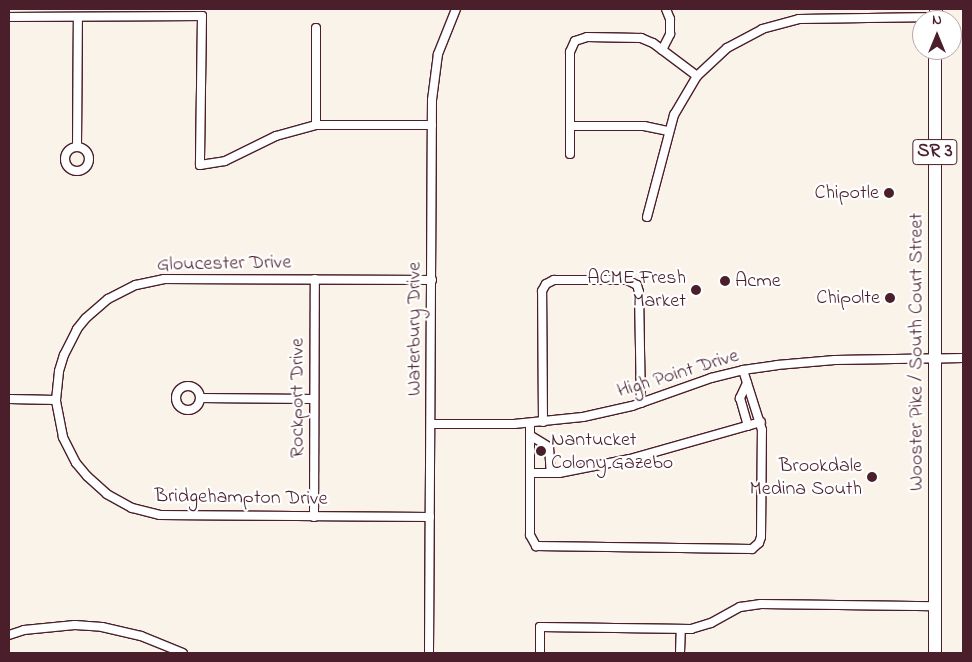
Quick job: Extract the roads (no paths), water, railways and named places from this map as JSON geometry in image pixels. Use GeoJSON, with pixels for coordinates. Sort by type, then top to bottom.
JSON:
{"type":"FeatureCollection","features":[{"type":"Feature","properties":{"kind":"main road","name":"Wooster Pike / South Court Street"},"geometry":{"type":"LineString","coordinates":[[935,60],[935,653]]}},
{"type":"Feature","properties":{"kind":"street","name":"Waterbury Drive"},"geometry":{"type":"LineString","coordinates":[[429,653],[432,125],[435,70],[438,54],[456,9]]}},
{"type":"Feature","properties":{"kind":"street"},"geometry":{"type":"LineString","coordinates":[[662,50],[670,34],[670,19],[666,9]]}},
{"type":"Feature","properties":{"kind":"street"},"geometry":{"type":"LineString","coordinates":[[77,147],[78,16]]}},
{"type":"Feature","properties":{"kind":"street"},"geometry":{"type":"LineString","coordinates":[[9,17],[202,16],[200,165],[225,161],[276,136],[316,125],[432,125]]}},
{"type":"Feature","properties":{"kind":"street"},"geometry":{"type":"LineString","coordinates":[[647,217],[668,131],[681,99],[697,76],[733,44],[752,33],[781,23],[818,18],[912,16]]}},
{"type":"Feature","properties":{"kind":"street"},"geometry":{"type":"LineString","coordinates":[[316,28],[316,125]]}},
{"type":"Feature","properties":{"kind":"street"},"geometry":{"type":"LineString","coordinates":[[570,154],[570,52],[575,41],[587,37],[636,37],[647,40],[697,76]]}},
{"type":"Feature","properties":{"kind":"street"},"geometry":{"type":"LineString","coordinates":[[570,126],[644,126],[668,131]]}},
{"type":"Feature","properties":{"kind":"street","name":"Gloucester Drive"},"geometry":{"type":"LineString","coordinates":[[56,400],[59,371],[74,336],[97,308],[122,290],[143,283],[164,279],[432,280]]}},
{"type":"Feature","properties":{"kind":"street","name":"Rockport Drive"},"geometry":{"type":"LineString","coordinates":[[314,516],[315,279]]}},
{"type":"Feature","properties":{"kind":"street"},"geometry":{"type":"LineString","coordinates":[[543,422],[542,291],[546,284],[554,280],[626,280],[637,285],[639,292],[640,403]]}},
{"type":"Feature","properties":{"kind":"street","name":"High Point Drive"},"geometry":{"type":"LineString","coordinates":[[431,424],[530,423],[583,417],[640,403],[743,370],[826,360],[963,358]]}},
{"type":"Feature","properties":{"kind":"street"},"geometry":{"type":"LineString","coordinates":[[530,423],[530,535],[533,543],[540,547],[752,549],[759,543],[761,537],[761,422],[743,370]]}},
{"type":"Feature","properties":{"kind":"street"},"geometry":{"type":"LineString","coordinates":[[747,383],[740,398],[748,426]]}},
{"type":"Feature","properties":{"kind":"street"},"geometry":{"type":"LineString","coordinates":[[200,398],[314,399]]}},
{"type":"Feature","properties":{"kind":"street"},"geometry":{"type":"LineString","coordinates":[[9,400],[56,400]]}},
{"type":"Feature","properties":{"kind":"street","name":"Bridgehampton Drive"},"geometry":{"type":"LineString","coordinates":[[56,400],[63,437],[76,463],[101,490],[132,508],[160,515],[430,517]]}},
{"type":"Feature","properties":{"kind":"street"},"geometry":{"type":"LineString","coordinates":[[530,473],[551,473],[630,458],[761,422]]}},
{"type":"Feature","properties":{"kind":"street"},"geometry":{"type":"LineString","coordinates":[[530,436],[549,447],[551,473]]}},
{"type":"Feature","properties":{"kind":"street"},"geometry":{"type":"LineString","coordinates":[[540,653],[540,627],[681,629],[701,627],[740,607],[756,604],[935,606]]}},
{"type":"Feature","properties":{"kind":"street"},"geometry":{"type":"LineString","coordinates":[[9,635],[24,630],[75,625],[102,627],[141,636],[183,653]]}},
{"type":"Feature","properties":{"kind":"street"},"geometry":{"type":"LineString","coordinates":[[680,653],[681,629]]}},
{"type":"Feature","properties":{"kind":"place","name":"Chipotle"},"geometry":{"type":"Point","coordinates":[889,193]}},
{"type":"Feature","properties":{"kind":"place","name":"Acme"},"geometry":{"type":"Point","coordinates":[725,281]}},
{"type":"Feature","properties":{"kind":"place","name":"ACME Fresh Market"},"geometry":{"type":"Point","coordinates":[696,290]}},
{"type":"Feature","properties":{"kind":"place","name":"Chipolte"},"geometry":{"type":"Point","coordinates":[890,298]}},
{"type":"Feature","properties":{"kind":"place","name":"Nantucket Colony Gazebo"},"geometry":{"type":"Point","coordinates":[541,451]}},
{"type":"Feature","properties":{"kind":"place","name":"Brookdale Medina South"},"geometry":{"type":"Point","coordinates":[872,477]}}]}
